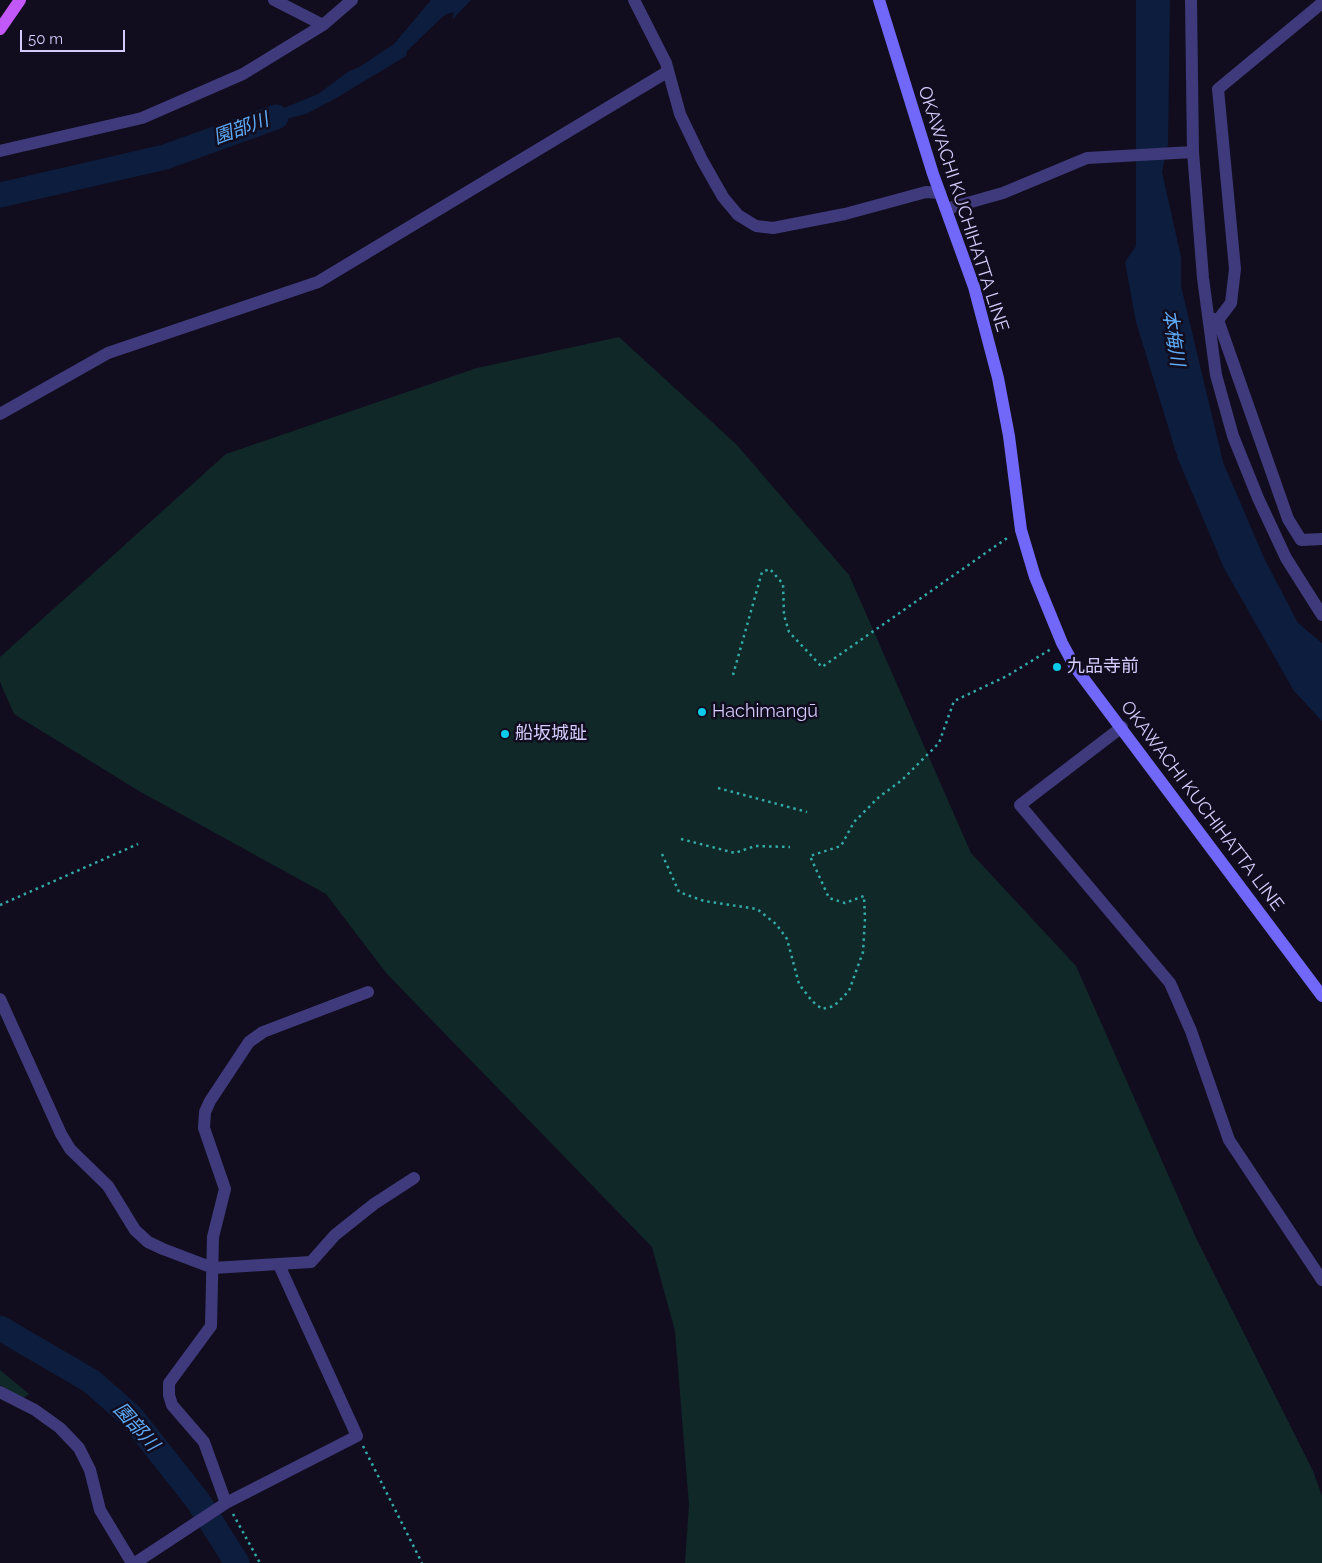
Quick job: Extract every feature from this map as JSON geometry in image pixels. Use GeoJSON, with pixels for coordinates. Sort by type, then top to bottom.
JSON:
{"type":"FeatureCollection","features":[{"type":"Feature","properties":{"kind":"main road"},"geometry":{"type":"LineString","coordinates":[[0,29],[20,0]]}},
{"type":"Feature","properties":{"kind":"main road","name":"OKAWACHI KUCHIHATTA LINE"},"geometry":{"type":"LineString","coordinates":[[879,0],[940,192],[974,287],[998,378],[1009,436],[1022,530],[1035,576],[1062,643],[1075,667],[1122,727],[1322,996]]}},
{"type":"Feature","properties":{"kind":"street"},"geometry":{"type":"LineString","coordinates":[[274,0],[323,24]]}},
{"type":"Feature","properties":{"kind":"street"},"geometry":{"type":"LineString","coordinates":[[0,151],[142,118],[243,74],[323,24],[352,0]]}},
{"type":"Feature","properties":{"kind":"street"},"geometry":{"type":"LineString","coordinates":[[634,0],[666,63],[680,114],[723,197],[738,215],[756,226],[773,228],[845,214],[926,192],[940,192]]}},
{"type":"Feature","properties":{"kind":"street"},"geometry":{"type":"LineString","coordinates":[[1191,0],[1190,152],[1213,318],[1216,375],[1233,436],[1258,498],[1286,558],[1322,615]]}},
{"type":"Feature","properties":{"kind":"street"},"geometry":{"type":"LineString","coordinates":[[1213,318],[1231,303],[1235,269],[1218,90],[1322,3]]}},
{"type":"Feature","properties":{"kind":"street"},"geometry":{"type":"LineString","coordinates":[[0,414],[108,353],[318,282],[667,72]]}},
{"type":"Feature","properties":{"kind":"street"},"geometry":{"type":"LineString","coordinates":[[946,209],[1003,193],[1096,157],[1190,152]]}},
{"type":"Feature","properties":{"kind":"street"},"geometry":{"type":"LineString","coordinates":[[1213,318],[1288,519],[1301,540],[1322,539]]}},
{"type":"Feature","properties":{"kind":"street"},"geometry":{"type":"LineString","coordinates":[[1122,727],[1020,805],[1170,983],[1191,1031],[1229,1140],[1322,1280]]}},
{"type":"Feature","properties":{"kind":"street"},"geometry":{"type":"LineString","coordinates":[[223,1505],[204,1442],[172,1405],[169,1396],[169,1383],[211,1326],[213,1237],[225,1189],[204,1128],[205,1112],[210,1101],[249,1042],[263,1032],[368,992]]}},
{"type":"Feature","properties":{"kind":"street"},"geometry":{"type":"LineString","coordinates":[[0,999],[61,1134],[70,1149],[108,1186],[134,1230],[148,1242],[163,1249],[213,1268],[311,1262],[335,1235],[374,1204],[414,1178]]}},
{"type":"Feature","properties":{"kind":"street"},"geometry":{"type":"LineString","coordinates":[[0,1392],[35,1410],[60,1428],[78,1448],[90,1470],[100,1510],[133,1563],[223,1505],[357,1436],[279,1265]]}},
{"type":"Feature","properties":{"kind":"path"},"geometry":{"type":"LineString","coordinates":[[733,675],[762,572],[770,569],[783,584],[784,615],[789,632],[822,666],[1003,539],[1022,530]]}},
{"type":"Feature","properties":{"kind":"path"},"geometry":{"type":"LineString","coordinates":[[662,854],[679,892],[704,901],[757,909],[776,924],[787,939],[800,984],[812,1001],[822,1009],[834,1006],[848,990],[863,952],[864,896],[845,904],[829,898],[810,856],[841,846],[854,822],[879,797],[902,780],[939,742],[954,701],[1006,676],[1062,643]]}},
{"type":"Feature","properties":{"kind":"path"},"geometry":{"type":"LineString","coordinates":[[718,788],[807,812]]}},
{"type":"Feature","properties":{"kind":"path"},"geometry":{"type":"LineString","coordinates":[[681,839],[734,853],[755,846],[790,847]]}},
{"type":"Feature","properties":{"kind":"path"},"geometry":{"type":"LineString","coordinates":[[0,905],[138,844]]}},
{"type":"Feature","properties":{"kind":"path"},"geometry":{"type":"LineString","coordinates":[[357,1436],[422,1563]]}},
{"type":"Feature","properties":{"kind":"path"},"geometry":{"type":"LineString","coordinates":[[223,1505],[260,1563]]}},
{"type":"Feature","properties":{"kind":"green space"},"geometry":{"type":"Polygon","coordinates":[[[619,337],[736,444],[849,575],[971,853],[1076,966],[1196,1238],[1313,1471],[1322,1496],[1322,1563],[685,1563],[689,1505],[675,1331],[652,1247],[387,974],[326,894],[139,791],[14,714],[0,682],[0,657],[226,454],[477,368],[619,337]]]}},
{"type":"Feature","properties":{"kind":"green space"},"geometry":{"type":"Polygon","coordinates":[[[0,1370],[29,1394],[22,1399],[0,1385],[0,1370]]]}},
{"type":"Feature","properties":{"kind":"water"},"geometry":{"type":"Polygon","coordinates":[[[431,0],[471,0],[452,20],[454,12],[446,14],[407,51],[406,56],[331,101],[306,114],[216,136],[318,94],[348,72],[361,66],[394,44],[431,0]]]}},
{"type":"Feature","properties":{"kind":"water","name":"本梅川"},"geometry":{"type":"Polygon","coordinates":[[[1136,0],[1170,0],[1168,144],[1162,172],[1181,257],[1181,286],[1223,462],[1265,560],[1298,623],[1322,643],[1322,721],[1294,691],[1224,568],[1178,459],[1136,322],[1125,262],[1136,246],[1136,0]]]}},
{"type":"Feature","properties":{"kind":"waterway","name":"園部川"},"geometry":{"type":"LineString","coordinates":[[0,195],[165,157],[276,117]]}},
{"type":"Feature","properties":{"kind":"waterway","name":"園部川"},"geometry":{"type":"LineString","coordinates":[[0,1328],[91,1381],[131,1416],[198,1501],[237,1563]]}},
{"type":"Feature","properties":{"kind":"place","name":"九品寺前"},"geometry":{"type":"Point","coordinates":[1057,667]}},
{"type":"Feature","properties":{"kind":"place","name":"Hachimangū"},"geometry":{"type":"Point","coordinates":[702,712]}},
{"type":"Feature","properties":{"kind":"place","name":"船坂城趾"},"geometry":{"type":"Point","coordinates":[505,734]}}]}
